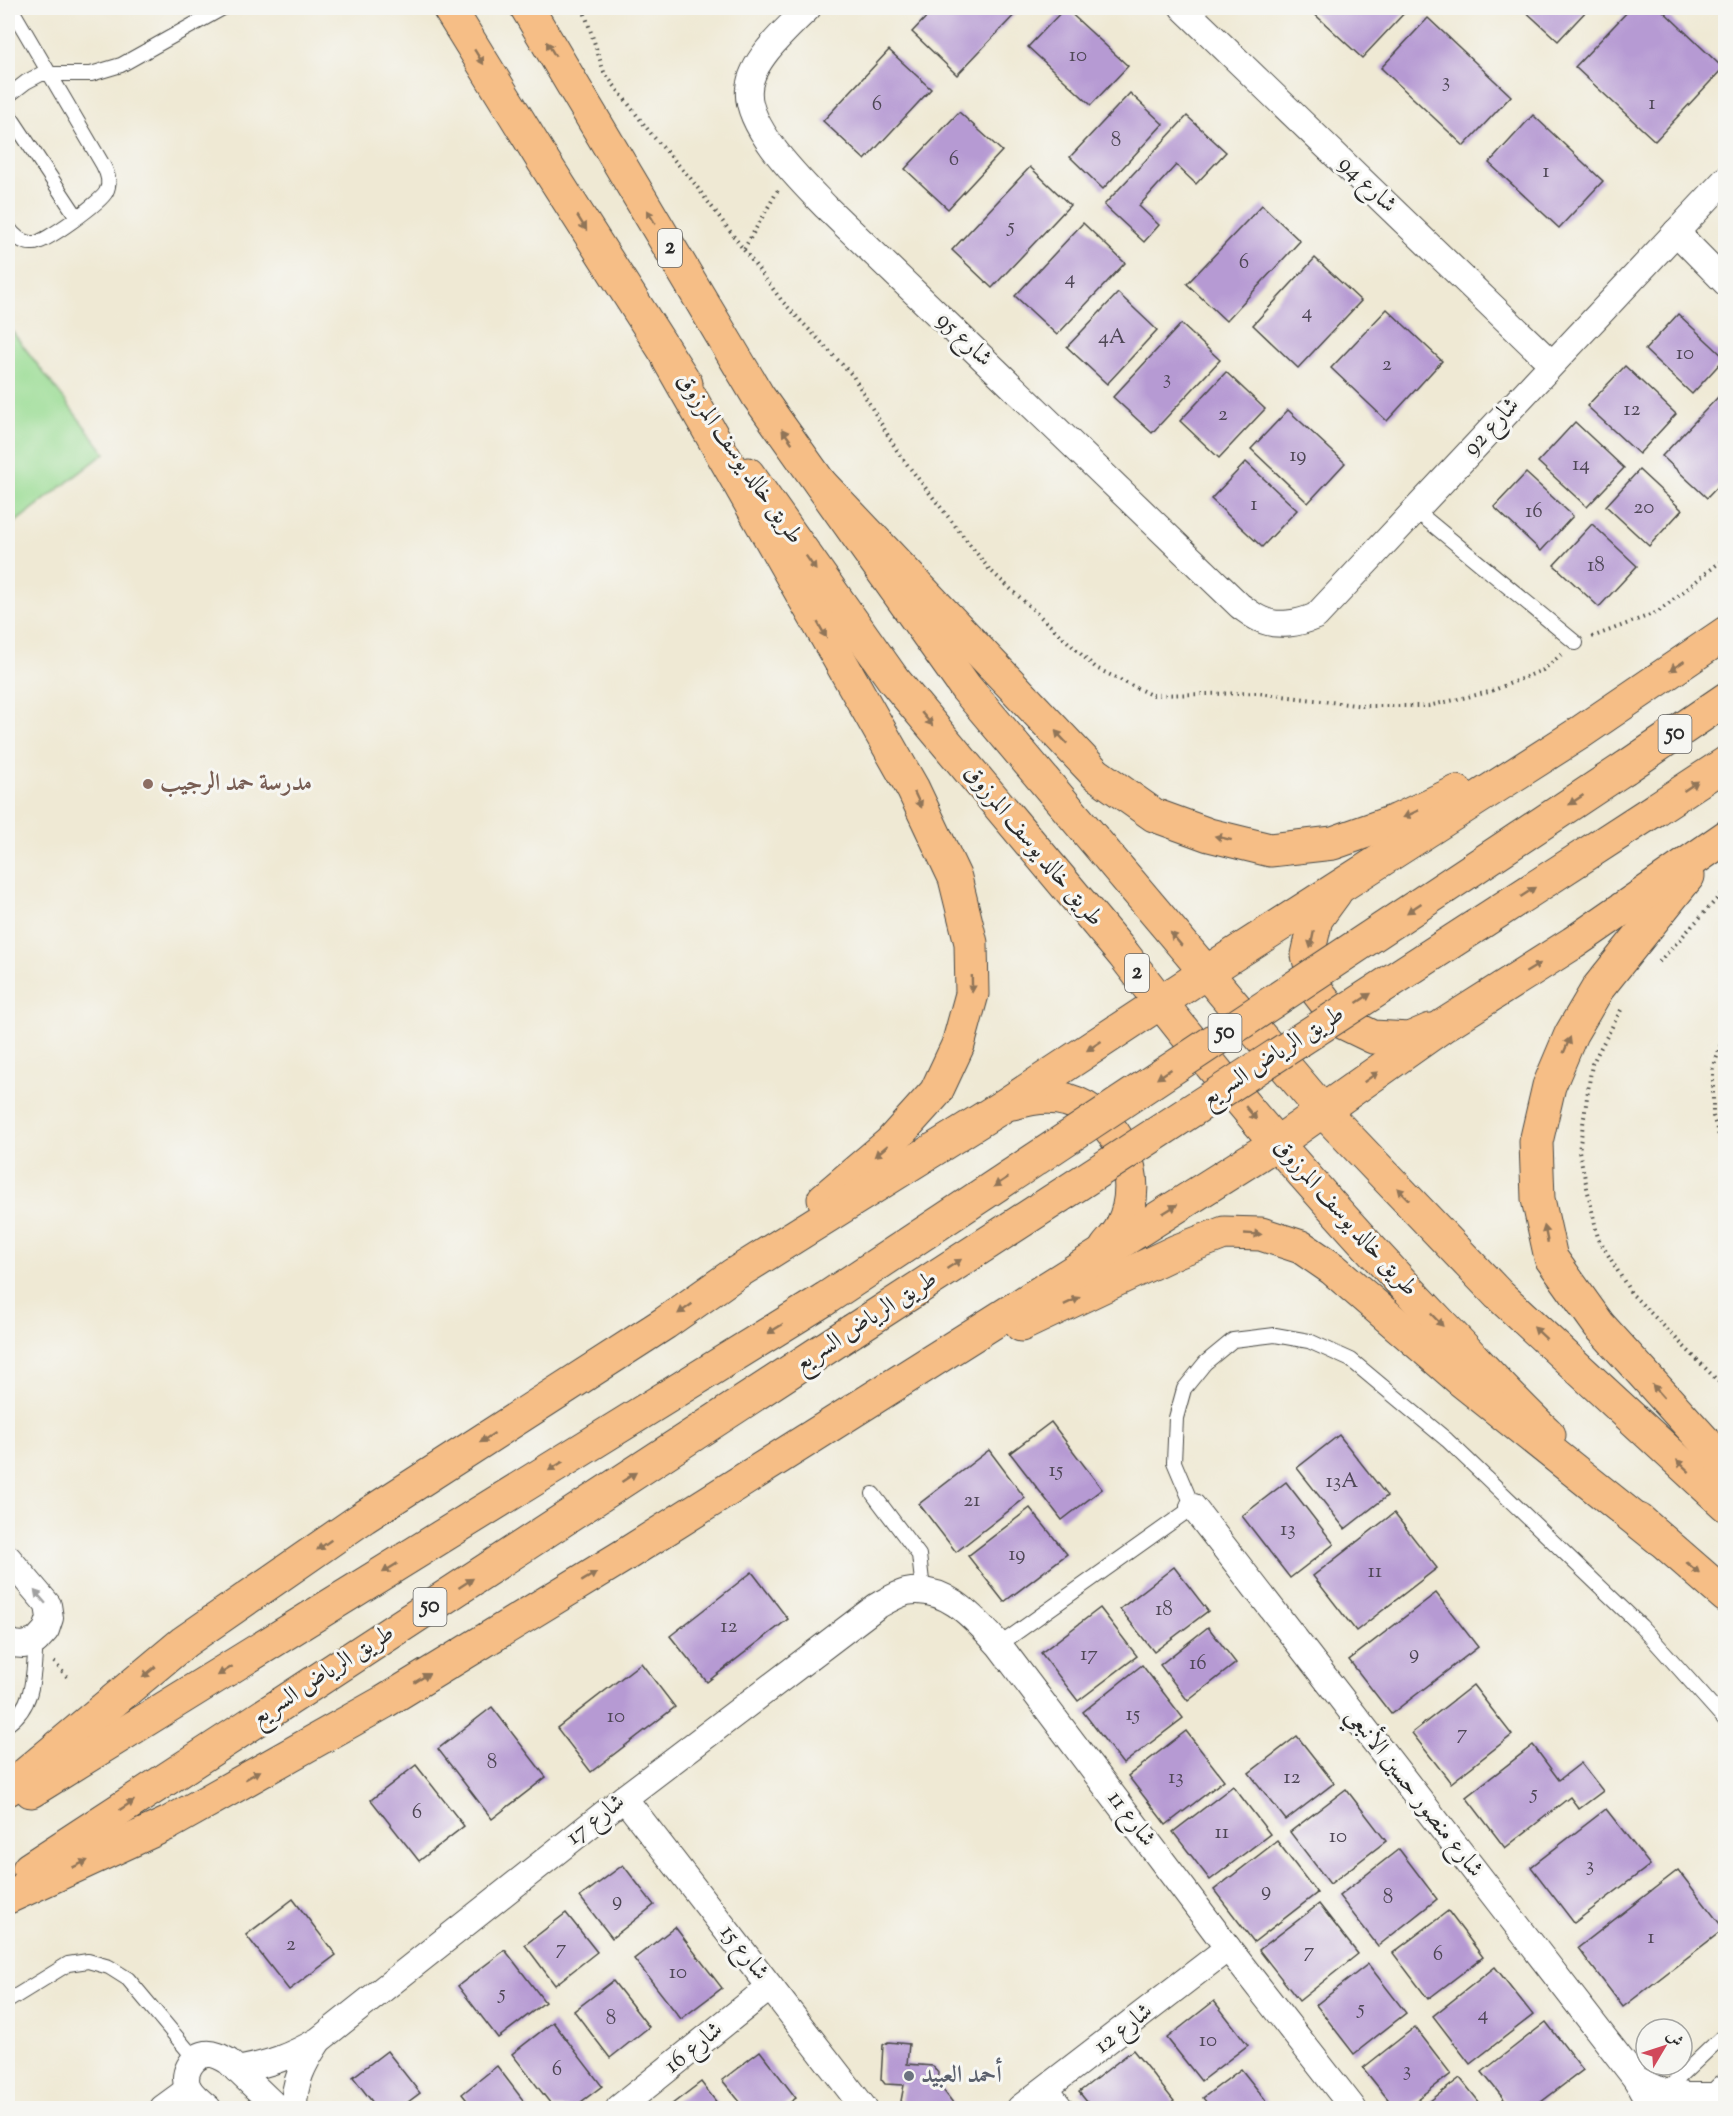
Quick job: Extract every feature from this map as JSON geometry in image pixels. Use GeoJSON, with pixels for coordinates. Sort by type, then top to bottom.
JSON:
{"type":"FeatureCollection","features":[{"type":"Feature","properties":{"kind":"main road","name":"طريق خالد يوسف المرزوق"},"geometry":{"type":"LineString","coordinates":[[449,8],[669,360],[892,679],[1124,955],[1160,1003],[1276,1143],[1360,1240],[1534,1421],[1660,1539],[1725,1596]]}},
{"type":"Feature","properties":{"kind":"main road","name":"طريق خالد يوسف المرزوق"},"geometry":{"type":"LineString","coordinates":[[527,8],[758,396],[966,688],[1323,1111],[1499,1295],[1725,1505]]}},
{"type":"Feature","properties":{"kind":"main road"},"geometry":{"type":"LineString","coordinates":[[669,360],[913,789],[955,878],[971,943],[972,994],[958,1046],[936,1092],[890,1143],[733,1275]]}},
{"type":"Feature","properties":{"kind":"main road"},"geometry":{"type":"LineString","coordinates":[[820,484],[1096,774],[1154,815],[1209,835],[1270,850],[1333,843],[1398,820],[1578,734]]}},
{"type":"Feature","properties":{"kind":"main road"},"geometry":{"type":"LineString","coordinates":[[8,1789],[184,1642],[364,1517],[665,1323],[733,1275],[1005,1105],[1205,973],[1578,734],[1725,633]]}},
{"type":"Feature","properties":{"kind":"main road","name":"طريق الرياض السريع"},"geometry":{"type":"LineString","coordinates":[[8,1806],[825,1299],[1625,768],[1725,699]]}},
{"type":"Feature","properties":{"kind":"main road","name":"طريق الرياض السريع"},"geometry":{"type":"LineString","coordinates":[[8,1883],[1725,763]]}},
{"type":"Feature","properties":{"kind":"main road"},"geometry":{"type":"LineString","coordinates":[[8,1897],[169,1823],[384,1702],[628,1553],[1276,1143],[1444,1025],[1573,943],[1719,841]]}},
{"type":"Feature","properties":{"kind":"main road"},"geometry":{"type":"LineString","coordinates":[[1719,841],[1598,988],[1571,1034],[1550,1086],[1536,1142],[1538,1199],[1551,1258],[1599,1325],[1725,1465]]}},
{"type":"Feature","properties":{"kind":"main road"},"geometry":{"type":"LineString","coordinates":[[1338,889],[1316,919],[1308,955],[1317,991],[1334,1013],[1340,1020],[1373,1037],[1409,1039],[1444,1025]]}},
{"type":"Feature","properties":{"kind":"main road"},"geometry":{"type":"LineString","coordinates":[[1005,1105],[1035,1097],[1067,1100],[1095,1113],[1117,1136],[1130,1165],[1131,1196],[1122,1226],[1103,1251]]}},
{"type":"Feature","properties":{"kind":"main road"},"geometry":{"type":"LineString","coordinates":[[906,1379],[1177,1251],[1224,1233],[1261,1234],[1301,1247],[1333,1269],[1461,1380],[1660,1539]]}},
{"type":"Feature","properties":{"kind":"street","name":"شارع 95"},"geometry":{"type":"LineString","coordinates":[[808,8],[770,47],[756,67],[748,89],[753,115],[769,142],[790,170],[826,207],[1240,606]]}},
{"type":"Feature","properties":{"kind":"street","name":"شارع 94"},"geometry":{"type":"LineString","coordinates":[[1182,8],[1551,363]]}},
{"type":"Feature","properties":{"kind":"street","name":"شارع 92"},"geometry":{"type":"LineString","coordinates":[[1240,606],[1262,621],[1283,624],[1300,623],[1316,616],[1725,179]]}},
{"type":"Feature","properties":{"kind":"street"},"geometry":{"type":"LineString","coordinates":[[1676,232],[1725,283]]}},
{"type":"Feature","properties":{"kind":"street","name":"شارع منصور حسين الأنبعي"},"geometry":{"type":"LineString","coordinates":[[1193,1507],[1636,2079],[1658,2100],[1688,2096],[1717,2098]]}},
{"type":"Feature","properties":{"kind":"street"},"geometry":{"type":"LineString","coordinates":[[8,1558],[48,1605],[50,1618],[46,1630],[36,1641],[24,1645],[11,1644],[8,1641]]}},
{"type":"Feature","properties":{"kind":"street","name":"شارع 17"},"geometry":{"type":"LineString","coordinates":[[237,2070],[268,2064],[292,2056],[319,2040],[624,1798],[877,1606],[904,1593],[923,1590]]}},
{"type":"Feature","properties":{"kind":"street","name":"شارع 11"},"geometry":{"type":"LineString","coordinates":[[923,1590],[943,1596],[967,1610],[999,1645],[1353,2109]]}},
{"type":"Feature","properties":{"kind":"street","name":"شارع 15"},"geometry":{"type":"LineString","coordinates":[[624,1798],[864,2109]]}},
{"type":"Feature","properties":{"kind":"street","name":"شارع 12"},"geometry":{"type":"LineString","coordinates":[[1020,2109],[1053,2099],[1228,1948]]}},
{"type":"Feature","properties":{"kind":"street","name":"شارع 16"},"geometry":{"type":"LineString","coordinates":[[619,2109],[770,1987]]}},
{"type":"Feature","properties":{"kind":"street","name":"شارع 17"},"geometry":{"type":"LineString","coordinates":[[294,2109],[294,2090],[302,2066],[319,2040]]}},
{"type":"Feature","properties":{"kind":"street"},"geometry":{"type":"LineString","coordinates":[[208,2109],[189,2089],[186,2078],[188,2068],[195,2059],[206,2054],[218,2055],[277,2109]]}},
{"type":"Feature","properties":{"kind":"street"},"geometry":{"type":"LineString","coordinates":[[163,2109],[189,2089]]}},
{"type":"Feature","properties":{"kind":"lane"},"geometry":{"type":"LineString","coordinates":[[8,227],[22,241],[35,243],[47,239],[101,199],[108,186],[109,178],[11,8]]}},
{"type":"Feature","properties":{"kind":"lane"},"geometry":{"type":"LineString","coordinates":[[8,96],[33,78],[50,73],[91,74],[121,65],[223,8]]}},
{"type":"Feature","properties":{"kind":"lane"},"geometry":{"type":"LineString","coordinates":[[8,113],[77,217]]}},
{"type":"Feature","properties":{"kind":"lane"},"geometry":{"type":"LineString","coordinates":[[1415,510],[1576,643]]}},
{"type":"Feature","properties":{"kind":"lane"},"geometry":{"type":"LineString","coordinates":[[999,1645],[1193,1507],[1174,1462],[1176,1418],[1184,1389],[1205,1363],[1233,1340],[1275,1335],[1309,1341],[1351,1360],[1448,1440],[1641,1626],[1725,1721]]}},
{"type":"Feature","properties":{"kind":"lane"},"geometry":{"type":"LineString","coordinates":[[873,1494],[919,1555],[923,1590]]}},
{"type":"Feature","properties":{"kind":"lane"},"geometry":{"type":"LineString","coordinates":[[8,1725],[23,1710],[31,1691],[36,1641]]}},
{"type":"Feature","properties":{"kind":"lane"},"geometry":{"type":"LineString","coordinates":[[8,2001],[68,1964],[88,1961],[109,1967],[128,1979],[195,2059]]}},
{"type":"Feature","properties":{"kind":"lane"},"geometry":{"type":"LineString","coordinates":[[1658,2100],[1725,2033]]}},
{"type":"Feature","properties":{"kind":"path"},"geometry":{"type":"LineString","coordinates":[[584,8],[604,72],[652,135],[691,179],[782,301],[854,376],[898,454],[989,569],[1096,668],[1151,695],[1258,693],[1363,706],[1428,706],[1489,693],[1543,670],[1576,643],[1658,612],[1725,557]]}},
{"type":"Feature","properties":{"kind":"path"},"geometry":{"type":"LineString","coordinates":[[744,249],[790,170]]}},
{"type":"Feature","properties":{"kind":"path"},"geometry":{"type":"LineString","coordinates":[[1657,964],[1725,890]]}},
{"type":"Feature","properties":{"kind":"path"},"geometry":{"type":"LineString","coordinates":[[1623,1006],[1592,1064],[1579,1151],[1598,1238],[1631,1293],[1725,1389]]}},
{"type":"Feature","properties":{"kind":"path"},"geometry":{"type":"LineString","coordinates":[[1725,1028],[1713,1069],[1713,1116],[1725,1159]]}},
{"type":"Feature","properties":{"kind":"green space"},"geometry":{"type":"Polygon","coordinates":[[[8,326],[105,453],[8,528],[8,326]]]}},
{"type":"Feature","properties":{"kind":"building"},"geometry":{"type":"Polygon","coordinates":[[[935,8],[1021,8],[957,75],[912,32],[935,8]]]}},
{"type":"Feature","properties":{"kind":"building"},"geometry":{"type":"Polygon","coordinates":[[[1065,8],[1128,66],[1091,105],[1028,47],[1065,8]]]}},
{"type":"Feature","properties":{"kind":"building"},"geometry":{"type":"Polygon","coordinates":[[[1308,8],[1409,8],[1362,58],[1308,8]]]}},
{"type":"Feature","properties":{"kind":"building"},"geometry":{"type":"Polygon","coordinates":[[[1522,8],[1589,8],[1558,41],[1522,8]]]}},
{"type":"Feature","properties":{"kind":"building"},"geometry":{"type":"Polygon","coordinates":[[[1631,8],[1660,8],[1723,68],[1655,141],[1575,67],[1631,8]]]}},
{"type":"Feature","properties":{"kind":"building"},"geometry":{"type":"Polygon","coordinates":[[[1428,18],[1511,96],[1464,146],[1381,68],[1428,18]]]}},
{"type":"Feature","properties":{"kind":"building"},"geometry":{"type":"Polygon","coordinates":[[[889,50],[931,89],[865,160],[823,121],[889,50]]]}},
{"type":"Feature","properties":{"kind":"building"},"geometry":{"type":"Polygon","coordinates":[[[1130,93],[1163,124],[1103,189],[1070,157],[1130,93]]]}},
{"type":"Feature","properties":{"kind":"building"},"geometry":{"type":"Polygon","coordinates":[[[959,112],[1002,151],[948,209],[905,169],[959,112]]]}},
{"type":"Feature","properties":{"kind":"building"},"geometry":{"type":"Polygon","coordinates":[[[1533,115],[1603,181],[1559,228],[1489,163],[1533,115]]]}},
{"type":"Feature","properties":{"kind":"building"},"geometry":{"type":"Polygon","coordinates":[[[1187,116],[1226,152],[1196,184],[1176,165],[1139,206],[1159,225],[1144,242],[1104,205],[1187,116]]]}},
{"type":"Feature","properties":{"kind":"building"},"geometry":{"type":"Polygon","coordinates":[[[1030,167],[1070,205],[992,288],[952,250],[1030,167]]]}},
{"type":"Feature","properties":{"kind":"building"},"geometry":{"type":"Polygon","coordinates":[[[1262,205],[1300,241],[1226,321],[1187,284],[1262,205]]]}},
{"type":"Feature","properties":{"kind":"building"},"geometry":{"type":"Polygon","coordinates":[[[1083,223],[1125,263],[1057,335],[1015,296],[1083,223]]]}},
{"type":"Feature","properties":{"kind":"building"},"geometry":{"type":"Polygon","coordinates":[[[1315,258],[1361,301],[1298,368],[1253,325],[1315,258]]]}},
{"type":"Feature","properties":{"kind":"building"},"geometry":{"type":"Polygon","coordinates":[[[1118,293],[1157,330],[1107,384],[1067,347],[1118,293]]]}},
{"type":"Feature","properties":{"kind":"building"},"geometry":{"type":"Polygon","coordinates":[[[1387,309],[1442,361],[1387,421],[1331,368],[1387,309]]]}},
{"type":"Feature","properties":{"kind":"building"},"geometry":{"type":"Polygon","coordinates":[[[1678,314],[1725,358],[1692,394],[1645,350],[1678,314]]]}},
{"type":"Feature","properties":{"kind":"building"},"geometry":{"type":"Polygon","coordinates":[[[1181,324],[1220,360],[1152,433],[1113,397],[1181,324]]]}},
{"type":"Feature","properties":{"kind":"building"},"geometry":{"type":"Polygon","coordinates":[[[1625,366],[1676,414],[1639,454],[1587,406],[1625,366]]]}},
{"type":"Feature","properties":{"kind":"building"},"geometry":{"type":"Polygon","coordinates":[[[1226,372],[1265,409],[1219,458],[1180,421],[1226,372]]]}},
{"type":"Feature","properties":{"kind":"building"},"geometry":{"type":"Polygon","coordinates":[[[1718,397],[1726,404],[1726,478],[1707,498],[1662,456],[1718,397]]]}},
{"type":"Feature","properties":{"kind":"building"},"geometry":{"type":"Polygon","coordinates":[[[1288,410],[1345,463],[1308,503],[1251,449],[1288,410]]]}},
{"type":"Feature","properties":{"kind":"building"},"geometry":{"type":"Polygon","coordinates":[[[1575,422],[1624,468],[1587,507],[1538,462],[1575,422]]]}},
{"type":"Feature","properties":{"kind":"building"},"geometry":{"type":"Polygon","coordinates":[[[1246,462],[1297,510],[1262,547],[1211,499],[1246,462]]]}},
{"type":"Feature","properties":{"kind":"building"},"geometry":{"type":"Polygon","coordinates":[[[1639,470],[1682,510],[1649,546],[1606,506],[1639,470]]]}},
{"type":"Feature","properties":{"kind":"building"},"geometry":{"type":"Polygon","coordinates":[[[1526,473],[1573,516],[1541,551],[1494,507],[1526,473]]]}},
{"type":"Feature","properties":{"kind":"building"},"geometry":{"type":"Polygon","coordinates":[[[1592,524],[1637,566],[1599,607],[1554,565],[1592,524]]]}},
{"type":"Feature","properties":{"kind":"building"},"geometry":{"type":"Polygon","coordinates":[[[1051,1422],[1102,1489],[1062,1520],[1010,1453],[1051,1422]]]}},
{"type":"Feature","properties":{"kind":"building"},"geometry":{"type":"Polygon","coordinates":[[[1339,1435],[1387,1496],[1345,1529],[1297,1468],[1339,1435]]]}},
{"type":"Feature","properties":{"kind":"building"},"geometry":{"type":"Polygon","coordinates":[[[989,1450],[1025,1498],[956,1552],[919,1504],[989,1450]]]}},
{"type":"Feature","properties":{"kind":"building"},"geometry":{"type":"Polygon","coordinates":[[[1286,1482],[1334,1544],[1290,1578],[1242,1516],[1286,1482]]]}},
{"type":"Feature","properties":{"kind":"building"},"geometry":{"type":"Polygon","coordinates":[[[1030,1508],[1067,1554],[1004,1602],[968,1556],[1030,1508]]]}},
{"type":"Feature","properties":{"kind":"building"},"geometry":{"type":"Polygon","coordinates":[[[1394,1513],[1437,1568],[1356,1631],[1313,1576],[1394,1513]]]}},
{"type":"Feature","properties":{"kind":"building"},"geometry":{"type":"Polygon","coordinates":[[[1174,1567],[1208,1611],[1154,1652],[1120,1609],[1174,1567]]]}},
{"type":"Feature","properties":{"kind":"building"},"geometry":{"type":"Polygon","coordinates":[[[752,1572],[788,1619],[707,1682],[670,1636],[752,1572]]]}},
{"type":"Feature","properties":{"kind":"building"},"geometry":{"type":"Polygon","coordinates":[[[1436,1593],[1478,1647],[1391,1714],[1349,1660],[1436,1593]]]}},
{"type":"Feature","properties":{"kind":"building"},"geometry":{"type":"Polygon","coordinates":[[[1100,1608],[1137,1656],[1078,1701],[1041,1653],[1100,1608]]]}},
{"type":"Feature","properties":{"kind":"building"},"geometry":{"type":"Polygon","coordinates":[[[1208,1627],[1236,1663],[1188,1701],[1160,1665],[1208,1627]]]}},
{"type":"Feature","properties":{"kind":"building"},"geometry":{"type":"Polygon","coordinates":[[[641,1663],[675,1707],[591,1772],[557,1728],[641,1663]]]}},
{"type":"Feature","properties":{"kind":"building"},"geometry":{"type":"Polygon","coordinates":[[[1142,1665],[1183,1718],[1123,1764],[1083,1712],[1142,1665]]]}},
{"type":"Feature","properties":{"kind":"building"},"geometry":{"type":"Polygon","coordinates":[[[1473,1685],[1512,1735],[1451,1783],[1412,1733],[1473,1685]]]}},
{"type":"Feature","properties":{"kind":"building"},"geometry":{"type":"Polygon","coordinates":[[[492,1707],[546,1777],[492,1819],[438,1749],[492,1707]]]}},
{"type":"Feature","properties":{"kind":"building"},"geometry":{"type":"Polygon","coordinates":[[[1186,1731],[1224,1780],[1166,1825],[1128,1776],[1186,1731]]]}},
{"type":"Feature","properties":{"kind":"building"},"geometry":{"type":"Polygon","coordinates":[[[1297,1736],[1334,1783],[1286,1820],[1249,1773],[1297,1736]]]}},
{"type":"Feature","properties":{"kind":"building"},"geometry":{"type":"Polygon","coordinates":[[[1533,1745],[1559,1780],[1581,1763],[1603,1791],[1579,1809],[1570,1797],[1505,1848],[1466,1797],[1533,1745]]]}},
{"type":"Feature","properties":{"kind":"building"},"geometry":{"type":"Polygon","coordinates":[[[416,1765],[464,1826],[419,1861],[371,1800],[416,1765]]]}},
{"type":"Feature","properties":{"kind":"building"},"geometry":{"type":"Polygon","coordinates":[[[1233,1786],[1270,1834],[1210,1880],[1173,1832],[1233,1786]]]}},
{"type":"Feature","properties":{"kind":"building"},"geometry":{"type":"Polygon","coordinates":[[[1346,1789],[1386,1841],[1330,1884],[1290,1832],[1346,1789]]]}},
{"type":"Feature","properties":{"kind":"building"},"geometry":{"type":"Polygon","coordinates":[[[1606,1809],[1650,1865],[1574,1923],[1531,1867],[1606,1809]]]}},
{"type":"Feature","properties":{"kind":"building"},"geometry":{"type":"Polygon","coordinates":[[[1277,1841],[1317,1893],[1254,1942],[1214,1890],[1277,1841]]]}},
{"type":"Feature","properties":{"kind":"building"},"geometry":{"type":"Polygon","coordinates":[[[1399,1849],[1437,1899],[1378,1946],[1339,1896],[1399,1849]]]}},
{"type":"Feature","properties":{"kind":"building"},"geometry":{"type":"Polygon","coordinates":[[[623,1865],[654,1905],[612,1938],[580,1897],[623,1865]]]}},
{"type":"Feature","properties":{"kind":"building"},"geometry":{"type":"Polygon","coordinates":[[[1678,1870],[1724,1929],[1623,2007],[1578,1948],[1678,1870]]]}},
{"type":"Feature","properties":{"kind":"building"},"geometry":{"type":"Polygon","coordinates":[[[293,1899],[336,1955],[289,1990],[246,1935],[293,1899]]]}},
{"type":"Feature","properties":{"kind":"building"},"geometry":{"type":"Polygon","coordinates":[[[1319,1904],[1358,1954],[1299,2001],[1259,1950],[1319,1904]]]}},
{"type":"Feature","properties":{"kind":"building"},"geometry":{"type":"Polygon","coordinates":[[[1448,1911],[1483,1957],[1428,1999],[1393,1953],[1448,1911]]]}},
{"type":"Feature","properties":{"kind":"building"},"geometry":{"type":"Polygon","coordinates":[[[566,1913],[597,1952],[555,1985],[525,1945],[566,1913]]]}},
{"type":"Feature","properties":{"kind":"building"},"geometry":{"type":"Polygon","coordinates":[[[675,1927],[722,1988],[681,2019],[634,1959],[675,1927]]]}},
{"type":"Feature","properties":{"kind":"building"},"geometry":{"type":"Polygon","coordinates":[[[505,1950],[545,2002],[498,2038],[458,1986],[505,1950]]]}},
{"type":"Feature","properties":{"kind":"building"},"geometry":{"type":"Polygon","coordinates":[[[1368,1964],[1406,2013],[1354,2054],[1316,2005],[1368,1964]]]}},
{"type":"Feature","properties":{"kind":"building"},"geometry":{"type":"Polygon","coordinates":[[[1495,1967],[1533,2015],[1470,2064],[1433,2016],[1495,1967]]]}},
{"type":"Feature","properties":{"kind":"building"},"geometry":{"type":"Polygon","coordinates":[[[613,1981],[649,2027],[610,2058],[574,2011],[613,1981]]]}},
{"type":"Feature","properties":{"kind":"building"},"geometry":{"type":"Polygon","coordinates":[[[1214,2001],[1248,2045],[1201,2081],[1167,2038],[1214,2001]]]}},
{"type":"Feature","properties":{"kind":"building"},"geometry":{"type":"Polygon","coordinates":[[[553,2022],[602,2086],[573,2108],[554,2108],[512,2054],[553,2022]]]}},
{"type":"Feature","properties":{"kind":"building"},"geometry":{"type":"Polygon","coordinates":[[[1546,2022],[1583,2070],[1533,2108],[1511,2108],[1482,2072],[1546,2022]]]}},
{"type":"Feature","properties":{"kind":"building"},"geometry":{"type":"Polygon","coordinates":[[[1415,2027],[1451,2074],[1406,2108],[1395,2108],[1363,2068],[1415,2027]]]}},
{"type":"Feature","properties":{"kind":"building","name":"أحمد العبيد"},"geometry":{"type":"Polygon","coordinates":[[[888,2042],[909,2044],[907,2064],[933,2066],[938,2073],[937,2082],[957,2108],[908,2108],[901,2101],[904,2085],[885,2084],[881,2079],[883,2045],[888,2042]]]}},
{"type":"Feature","properties":{"kind":"building"},"geometry":{"type":"Polygon","coordinates":[[[1133,2050],[1174,2101],[1164,2108],[1092,2108],[1079,2092],[1133,2050]]]}},
{"type":"Feature","properties":{"kind":"building"},"geometry":{"type":"Polygon","coordinates":[[[387,2051],[420,2093],[400,2108],[377,2108],[353,2077],[387,2051]]]}},
{"type":"Feature","properties":{"kind":"building"},"geometry":{"type":"Polygon","coordinates":[[[760,2051],[796,2098],[782,2108],[745,2108],[722,2080],[760,2051]]]}},
{"type":"Feature","properties":{"kind":"building"},"geometry":{"type":"Polygon","coordinates":[[[497,2066],[529,2108],[473,2108],[462,2094],[497,2066]]]}},
{"type":"Feature","properties":{"kind":"building"},"geometry":{"type":"Polygon","coordinates":[[[1241,2069],[1272,2108],[1211,2108],[1203,2098],[1241,2069]]]}},
{"type":"Feature","properties":{"kind":"building"},"geometry":{"type":"Polygon","coordinates":[[[1460,2078],[1484,2108],[1421,2108],[1460,2078]]]}},
{"type":"Feature","properties":{"kind":"building"},"geometry":{"type":"Polygon","coordinates":[[[701,2082],[721,2108],[667,2108],[701,2082]]]}},
{"type":"Feature","properties":{"kind":"place","name":"مدرسة حمد الرجيب"},"geometry":{"type":"Point","coordinates":[148,784]}},
{"type":"Feature","properties":{"kind":"place","name":"أحمد العبيد"},"geometry":{"type":"Point","coordinates":[909,2076]}}]}
